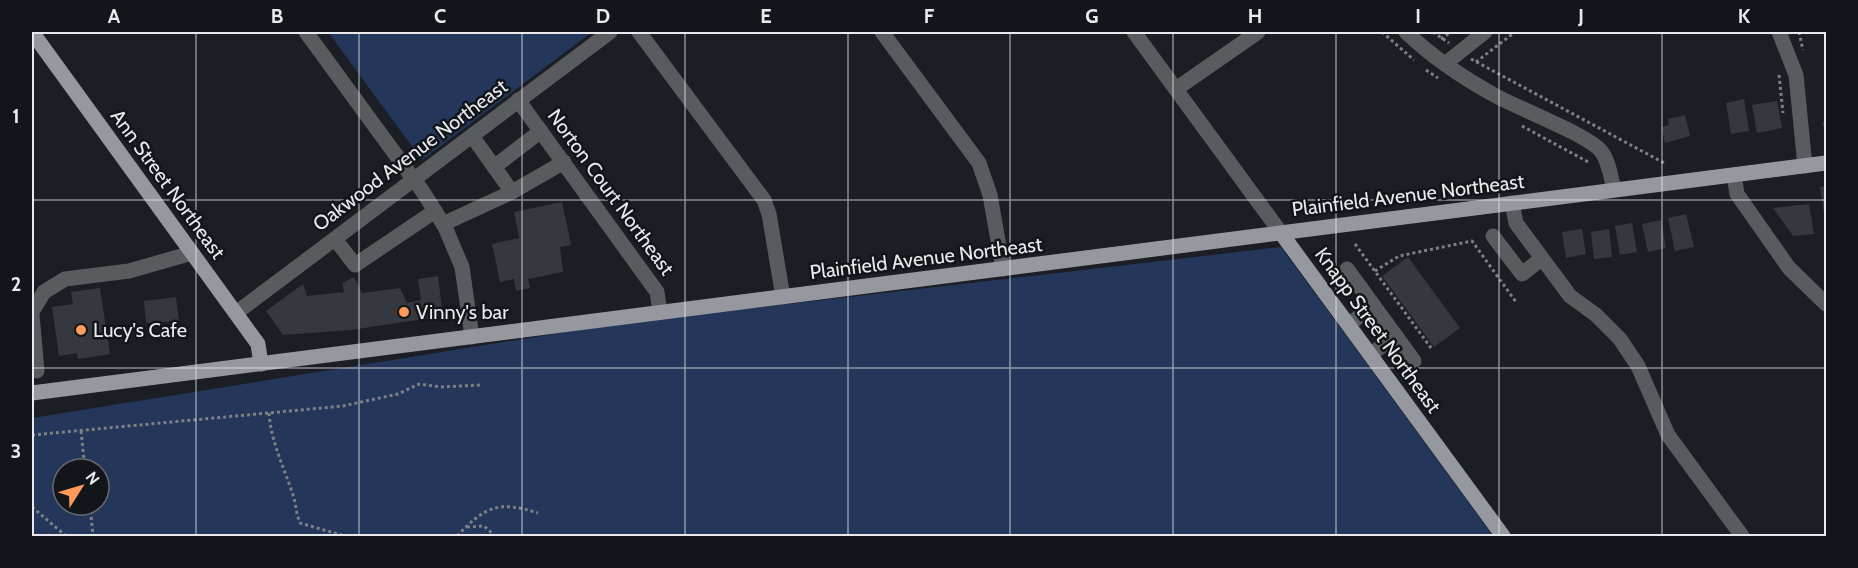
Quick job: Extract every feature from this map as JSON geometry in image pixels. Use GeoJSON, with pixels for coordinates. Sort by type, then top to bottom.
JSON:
{"type":"FeatureCollection","features":[{"type":"Feature","properties":{"kind":"main road","name":"Ann Street Northeast"},"geometry":{"type":"LineString","coordinates":[[32,32],[258,344],[261,364]]}},
{"type":"Feature","properties":{"kind":"main road","name":"Plainfield Avenue Northeast"},"geometry":{"type":"LineString","coordinates":[[32,393],[1827,163]]}},
{"type":"Feature","properties":{"kind":"main road","name":"Knapp Street Northeast"},"geometry":{"type":"LineString","coordinates":[[1281,233],[1503,537]]}},
{"type":"Feature","properties":{"kind":"street"},"geometry":{"type":"LineString","coordinates":[[306,32],[439,217],[462,267],[472,337]]}},
{"type":"Feature","properties":{"kind":"street","name":"Oakwood Avenue Northeast"},"geometry":{"type":"LineString","coordinates":[[236,313],[610,32]]}},
{"type":"Feature","properties":{"kind":"street"},"geometry":{"type":"LineString","coordinates":[[639,32],[764,200],[769,214],[783,297]]}},
{"type":"Feature","properties":{"kind":"street"},"geometry":{"type":"LineString","coordinates":[[882,32],[980,163],[990,195],[1003,269]]}},
{"type":"Feature","properties":{"kind":"street","name":"Knapp Street Northeast"},"geometry":{"type":"LineString","coordinates":[[1134,32],[1281,233]]}},
{"type":"Feature","properties":{"kind":"street"},"geometry":{"type":"LineString","coordinates":[[1176,89],[1258,32]]}},
{"type":"Feature","properties":{"kind":"street"},"geometry":{"type":"LineString","coordinates":[[1406,32],[1446,63],[1494,95],[1584,140],[1601,151],[1614,190]]}},
{"type":"Feature","properties":{"kind":"street"},"geometry":{"type":"LineString","coordinates":[[1446,63],[1485,32]]}},
{"type":"Feature","properties":{"kind":"street"},"geometry":{"type":"LineString","coordinates":[[1779,32],[1796,75],[1805,166]]}},
{"type":"Feature","properties":{"kind":"street","name":"Norton Court Northeast"},"geometry":{"type":"LineString","coordinates":[[518,100],[657,292],[660,312]]}},
{"type":"Feature","properties":{"kind":"street"},"geometry":{"type":"LineString","coordinates":[[494,167],[541,131]]}},
{"type":"Feature","properties":{"kind":"street"},"geometry":{"type":"LineString","coordinates":[[472,136],[512,192]]}},
{"type":"Feature","properties":{"kind":"street"},"geometry":{"type":"LineString","coordinates":[[335,239],[355,264],[439,217],[512,192],[564,162]]}},
{"type":"Feature","properties":{"kind":"street"},"geometry":{"type":"LineString","coordinates":[[1734,175],[1737,194],[1789,268],[1827,304]]}},
{"type":"Feature","properties":{"kind":"street"},"geometry":{"type":"LineString","coordinates":[[1512,203],[1516,223],[1570,296],[1596,315],[1620,339],[1638,366],[1668,435],[1742,537]]}},
{"type":"Feature","properties":{"kind":"street"},"geometry":{"type":"LineString","coordinates":[[1493,236],[1522,274],[1541,259]]}},
{"type":"Feature","properties":{"kind":"street"},"geometry":{"type":"LineString","coordinates":[[37,371],[32,314],[44,292],[65,279],[129,271],[192,253]]}},
{"type":"Feature","properties":{"kind":"street"},"geometry":{"type":"LineString","coordinates":[[1347,269],[1414,361]]}},
{"type":"Feature","properties":{"kind":"street"},"geometry":{"type":"LineString","coordinates":[[1348,324],[1374,306]]}},
{"type":"Feature","properties":{"kind":"street"},"geometry":{"type":"LineString","coordinates":[[1371,354],[1396,336]]}},
{"type":"Feature","properties":{"kind":"path"},"geometry":{"type":"LineString","coordinates":[[1433,32],[1476,62],[1666,164]]}},
{"type":"Feature","properties":{"kind":"path"},"geometry":{"type":"LineString","coordinates":[[1465,76],[1476,62],[1515,32]]}},
{"type":"Feature","properties":{"kind":"path"},"geometry":{"type":"LineString","coordinates":[[1778,66],[1785,125]]}},
{"type":"Feature","properties":{"kind":"path"},"geometry":{"type":"LineString","coordinates":[[1375,271],[1400,256],[1472,242],[1516,302]]}},
{"type":"Feature","properties":{"kind":"path"},"geometry":{"type":"LineString","coordinates":[[1355,244],[1431,348]]}},
{"type":"Feature","properties":{"kind":"path"},"geometry":{"type":"LineString","coordinates":[[32,435],[343,406],[398,394],[419,384],[441,387],[481,385]]}},
{"type":"Feature","properties":{"kind":"path"},"geometry":{"type":"LineString","coordinates":[[269,413],[270,428],[282,470],[293,493],[300,523],[345,537]]}},
{"type":"Feature","properties":{"kind":"path"},"geometry":{"type":"LineString","coordinates":[[81,431],[84,457]]}},
{"type":"Feature","properties":{"kind":"path"},"geometry":{"type":"LineString","coordinates":[[457,537],[465,527],[493,506],[523,508],[538,513]]}},
{"type":"Feature","properties":{"kind":"path"},"geometry":{"type":"LineString","coordinates":[[32,507],[66,537]]}},
{"type":"Feature","properties":{"kind":"path"},"geometry":{"type":"LineString","coordinates":[[91,517],[93,537]]}},
{"type":"Feature","properties":{"kind":"path"},"geometry":{"type":"LineString","coordinates":[[465,527],[484,526],[495,537]]}},
{"type":"Feature","properties":{"kind":"shaded area"},"geometry":{"type":"Polygon","coordinates":[[[328,32],[592,32],[422,160],[328,32]]]}},
{"type":"Feature","properties":{"kind":"shaded area"},"geometry":{"type":"Polygon","coordinates":[[[1281,247],[1493,536],[32,536],[32,418],[616,324],[1281,247]]]}},
{"type":"Feature","properties":{"kind":"building"},"geometry":{"type":"Polygon","coordinates":[[[1744,99],[1749,131],[1731,134],[1726,103],[1744,99]]]}},
{"type":"Feature","properties":{"kind":"building"},"geometry":{"type":"Polygon","coordinates":[[[1777,101],[1782,128],[1757,133],[1752,105],[1777,101]]]}},
{"type":"Feature","properties":{"kind":"building"},"geometry":{"type":"Polygon","coordinates":[[[1685,115],[1690,136],[1665,143],[1661,127],[1669,125],[1668,119],[1685,115]]]}},
{"type":"Feature","properties":{"kind":"building"},"geometry":{"type":"Polygon","coordinates":[[[1826,116],[1826,129],[1822,125],[1826,116]]]}},
{"type":"Feature","properties":{"kind":"building"},"geometry":{"type":"Polygon","coordinates":[[[1826,186],[1826,221],[1825,221],[1820,187],[1826,186]]]}},
{"type":"Feature","properties":{"kind":"building"},"geometry":{"type":"Polygon","coordinates":[[[562,202],[571,245],[560,247],[563,272],[528,279],[530,288],[516,291],[514,279],[500,282],[492,244],[519,238],[514,212],[562,202]]]}},
{"type":"Feature","properties":{"kind":"building"},"geometry":{"type":"Polygon","coordinates":[[[1809,204],[1814,234],[1793,236],[1773,208],[1809,204]]]}},
{"type":"Feature","properties":{"kind":"building"},"geometry":{"type":"Polygon","coordinates":[[[1686,214],[1694,247],[1675,251],[1668,218],[1686,214]]]}},
{"type":"Feature","properties":{"kind":"building"},"geometry":{"type":"Polygon","coordinates":[[[1661,220],[1666,248],[1648,252],[1642,224],[1661,220]]]}},
{"type":"Feature","properties":{"kind":"building"},"geometry":{"type":"Polygon","coordinates":[[[1632,223],[1637,252],[1620,255],[1615,226],[1632,223]]]}},
{"type":"Feature","properties":{"kind":"building"},"geometry":{"type":"Polygon","coordinates":[[[1582,229],[1586,254],[1566,258],[1562,232],[1582,229]]]}},
{"type":"Feature","properties":{"kind":"building"},"geometry":{"type":"Polygon","coordinates":[[[1609,229],[1612,257],[1594,259],[1591,232],[1609,229]]]}},
{"type":"Feature","properties":{"kind":"building"},"geometry":{"type":"Polygon","coordinates":[[[1408,257],[1460,328],[1434,347],[1382,276],[1408,257]]]}},
{"type":"Feature","properties":{"kind":"building"},"geometry":{"type":"Polygon","coordinates":[[[438,276],[443,316],[351,330],[283,335],[266,311],[303,284],[307,296],[344,292],[342,283],[354,277],[362,293],[400,288],[407,303],[421,300],[418,279],[438,276]]]}},
{"type":"Feature","properties":{"kind":"building","name":"Lucy's Cafe"},"geometry":{"type":"Polygon","coordinates":[[[100,288],[110,354],[78,359],[77,353],[59,356],[52,307],[73,304],[71,292],[100,288]]]}},
{"type":"Feature","properties":{"kind":"building"},"geometry":{"type":"Polygon","coordinates":[[[176,297],[179,321],[146,323],[144,301],[176,297]]]}},
{"type":"Feature","properties":{"kind":"place","name":"Vinny's bar"},"geometry":{"type":"Point","coordinates":[404,312]}},
{"type":"Feature","properties":{"kind":"place","name":"Lucy's Cafe"},"geometry":{"type":"Point","coordinates":[81,330]}}]}
